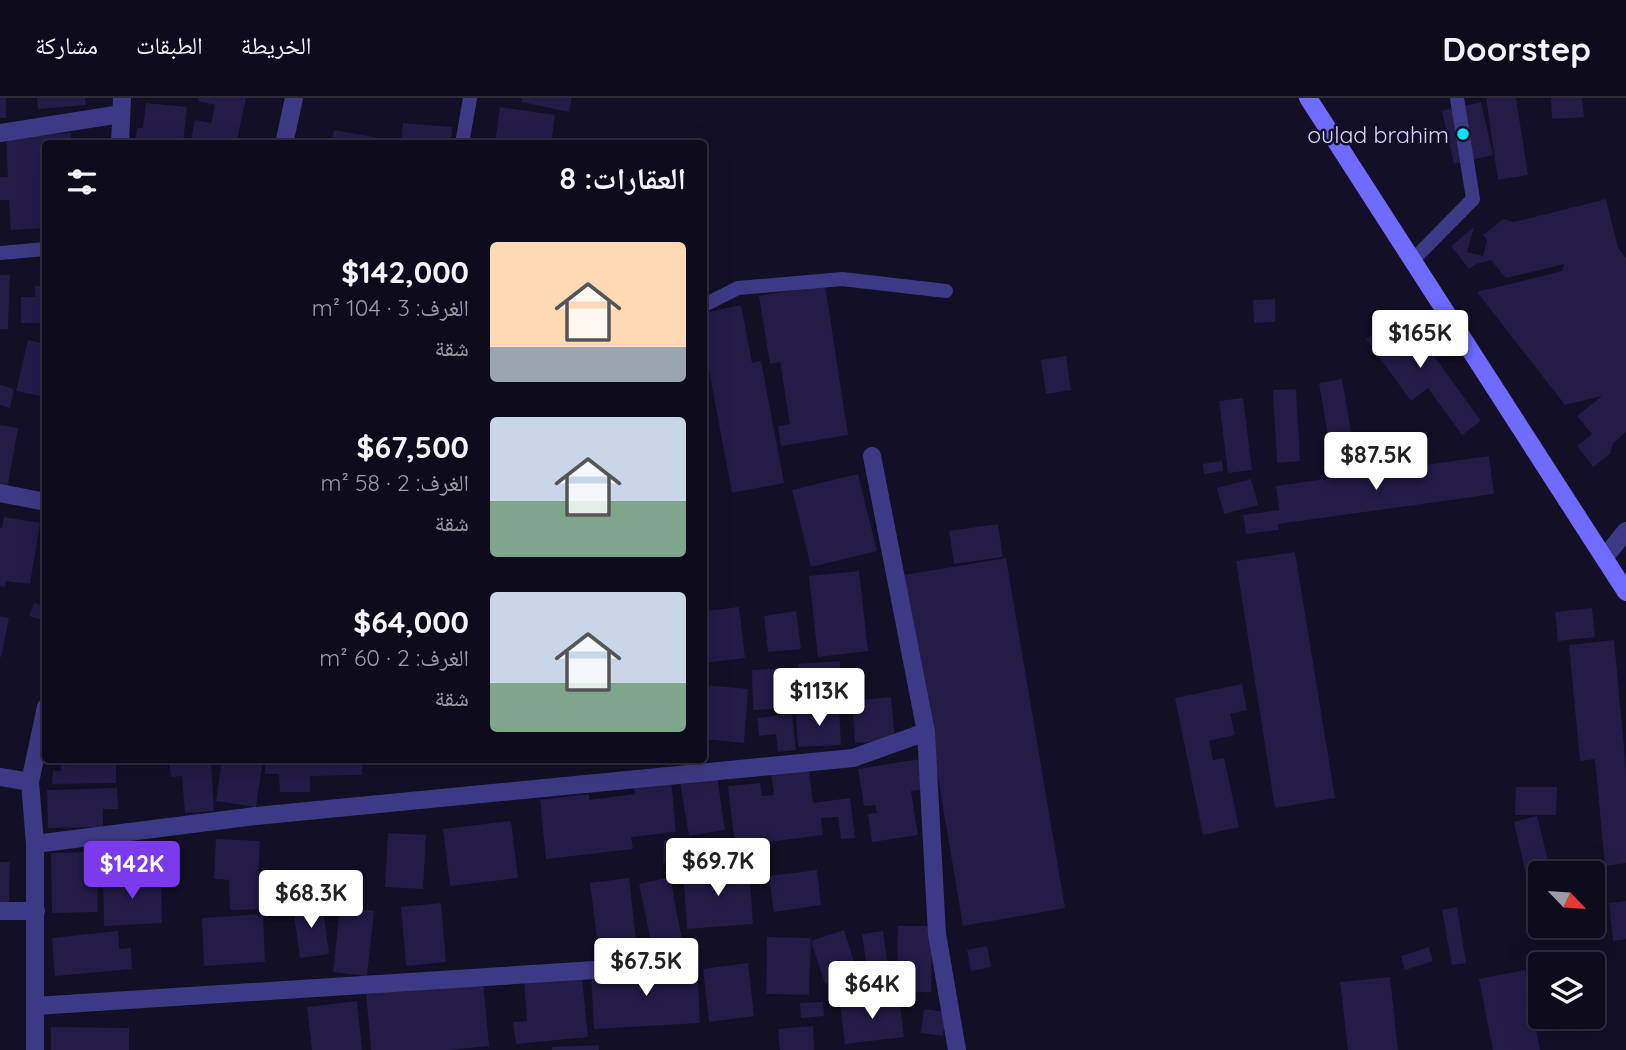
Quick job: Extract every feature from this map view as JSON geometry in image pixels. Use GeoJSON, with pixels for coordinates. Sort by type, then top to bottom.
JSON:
{"type":"FeatureCollection","features":[{"type":"Feature","properties":{"kind":"main road"},"geometry":{"type":"LineString","coordinates":[[1308,98],[1626,592]]}},
{"type":"Feature","properties":{"kind":"street"},"geometry":{"type":"LineString","coordinates":[[285,140],[294,98]]}},
{"type":"Feature","properties":{"kind":"street"},"geometry":{"type":"LineString","coordinates":[[0,133],[122,106],[120,140]]}},
{"type":"Feature","properties":{"kind":"street"},"geometry":{"type":"LineString","coordinates":[[872,456],[926,732],[937,934],[957,1050]]}},
{"type":"Feature","properties":{"kind":"street"},"geometry":{"type":"LineString","coordinates":[[0,493],[42,501]]}},
{"type":"Feature","properties":{"kind":"street"},"geometry":{"type":"LineString","coordinates":[[1604,558],[1626,531]]}},
{"type":"Feature","properties":{"kind":"street"},"geometry":{"type":"LineString","coordinates":[[36,1050],[35,844],[30,782],[42,726]]}},
{"type":"Feature","properties":{"kind":"street"},"geometry":{"type":"LineString","coordinates":[[35,844],[256,816],[853,758],[926,732]]}},
{"type":"Feature","properties":{"kind":"street"},"geometry":{"type":"LineString","coordinates":[[0,777],[30,782]]}},
{"type":"Feature","properties":{"kind":"street"},"geometry":{"type":"LineString","coordinates":[[0,911],[36,911]]}},
{"type":"Feature","properties":{"kind":"street"},"geometry":{"type":"LineString","coordinates":[[35,1006],[657,965]]}},
{"type":"Feature","properties":{"kind":"lane"},"geometry":{"type":"LineString","coordinates":[[463,140],[470,98]]}},
{"type":"Feature","properties":{"kind":"lane"},"geometry":{"type":"LineString","coordinates":[[1412,261],[1473,199],[1457,98]]}},
{"type":"Feature","properties":{"kind":"lane"},"geometry":{"type":"LineString","coordinates":[[0,253],[42,249]]}},
{"type":"Feature","properties":{"kind":"lane"},"geometry":{"type":"LineString","coordinates":[[707,304],[738,288],[842,279],[946,291]]}},
{"type":"Feature","properties":{"kind":"building"},"geometry":{"type":"Polygon","coordinates":[[[0,98],[6,98],[6,118],[0,118],[0,98]]]}},
{"type":"Feature","properties":{"kind":"building"},"geometry":{"type":"Polygon","coordinates":[[[37,98],[85,98],[86,105],[38,109],[37,98]]]}},
{"type":"Feature","properties":{"kind":"building"},"geometry":{"type":"Polygon","coordinates":[[[198,98],[246,98],[237,140],[191,140],[195,120],[211,123],[215,105],[198,101],[198,98]]]}},
{"type":"Feature","properties":{"kind":"building"},"geometry":{"type":"Polygon","coordinates":[[[522,98],[572,98],[569,112],[522,102],[522,98]]]}},
{"type":"Feature","properties":{"kind":"building"},"geometry":{"type":"Polygon","coordinates":[[[1486,98],[1516,98],[1528,175],[1498,180],[1486,98]]]}},
{"type":"Feature","properties":{"kind":"building"},"geometry":{"type":"Polygon","coordinates":[[[1551,98],[1582,98],[1584,117],[1552,119],[1551,98]]]}},
{"type":"Feature","properties":{"kind":"building"},"geometry":{"type":"Polygon","coordinates":[[[1481,102],[1493,155],[1454,164],[1442,111],[1481,102]]]}},
{"type":"Feature","properties":{"kind":"building"},"geometry":{"type":"Polygon","coordinates":[[[146,103],[187,107],[183,140],[136,140],[137,128],[143,128],[146,103]]]}},
{"type":"Feature","properties":{"kind":"building"},"geometry":{"type":"Polygon","coordinates":[[[500,107],[555,115],[552,140],[495,140],[500,107]]]}},
{"type":"Feature","properties":{"kind":"building"},"geometry":{"type":"Polygon","coordinates":[[[403,123],[452,127],[451,140],[401,140],[403,123]]]}},
{"type":"Feature","properties":{"kind":"building"},"geometry":{"type":"Polygon","coordinates":[[[334,130],[385,139],[385,140],[332,140],[334,130]]]}},
{"type":"Feature","properties":{"kind":"building"},"geometry":{"type":"Polygon","coordinates":[[[71,133],[71,140],[42,140],[42,228],[11,230],[9,200],[0,200],[0,177],[8,177],[6,137],[71,133]]]}},
{"type":"Feature","properties":{"kind":"building"},"geometry":{"type":"Polygon","coordinates":[[[1606,199],[1618,248],[1626,258],[1626,432],[1613,443],[1610,454],[1593,467],[1577,446],[1592,434],[1577,416],[1602,396],[1565,405],[1477,292],[1562,271],[1564,264],[1506,278],[1491,260],[1469,269],[1451,246],[1474,227],[1467,252],[1483,256],[1487,240],[1483,235],[1503,219],[1514,222],[1606,199]]]}},
{"type":"Feature","properties":{"kind":"building"},"geometry":{"type":"Polygon","coordinates":[[[0,275],[10,275],[8,329],[0,329],[0,275]]]}},
{"type":"Feature","properties":{"kind":"building"},"geometry":{"type":"Polygon","coordinates":[[[825,285],[848,435],[781,446],[778,426],[790,424],[780,362],[770,364],[759,296],[825,285]]]}},
{"type":"Feature","properties":{"kind":"building"},"geometry":{"type":"Polygon","coordinates":[[[35,286],[42,286],[42,323],[21,323],[21,297],[35,297],[35,286]]]}},
{"type":"Feature","properties":{"kind":"building"},"geometry":{"type":"Polygon","coordinates":[[[1275,299],[1275,322],[1254,323],[1253,300],[1275,299]]]}},
{"type":"Feature","properties":{"kind":"building"},"geometry":{"type":"Polygon","coordinates":[[[741,305],[752,363],[761,361],[784,483],[732,493],[707,360],[707,312],[741,305]]]}},
{"type":"Feature","properties":{"kind":"building"},"geometry":{"type":"Polygon","coordinates":[[[1402,312],[1481,421],[1462,435],[1428,388],[1411,401],[1366,339],[1402,312]]]}},
{"type":"Feature","properties":{"kind":"building"},"geometry":{"type":"Polygon","coordinates":[[[28,340],[42,343],[42,396],[16,391],[28,340]]]}},
{"type":"Feature","properties":{"kind":"building"},"geometry":{"type":"Polygon","coordinates":[[[1066,356],[1071,390],[1046,394],[1041,360],[1066,356]]]}},
{"type":"Feature","properties":{"kind":"building"},"geometry":{"type":"Polygon","coordinates":[[[1342,379],[1354,449],[1331,453],[1319,383],[1342,379]]]}},
{"type":"Feature","properties":{"kind":"building"},"geometry":{"type":"Polygon","coordinates":[[[0,385],[14,389],[10,408],[0,405],[0,385]]]}},
{"type":"Feature","properties":{"kind":"building"},"geometry":{"type":"Polygon","coordinates":[[[1296,389],[1300,461],[1277,463],[1273,390],[1296,389]]]}},
{"type":"Feature","properties":{"kind":"building"},"geometry":{"type":"Polygon","coordinates":[[[1243,398],[1252,470],[1228,473],[1219,401],[1243,398]]]}},
{"type":"Feature","properties":{"kind":"building"},"geometry":{"type":"Polygon","coordinates":[[[0,425],[18,428],[6,496],[0,495],[0,425]]]}},
{"type":"Feature","properties":{"kind":"building"},"geometry":{"type":"Polygon","coordinates":[[[1489,456],[1494,494],[1278,524],[1279,530],[1246,534],[1243,515],[1279,510],[1276,486],[1489,456]]]}},
{"type":"Feature","properties":{"kind":"building"},"geometry":{"type":"Polygon","coordinates":[[[1222,461],[1223,471],[1204,474],[1203,464],[1222,461]]]}},
{"type":"Feature","properties":{"kind":"building"},"geometry":{"type":"Polygon","coordinates":[[[858,474],[877,551],[811,567],[792,490],[858,474]]]}},
{"type":"Feature","properties":{"kind":"building"},"geometry":{"type":"Polygon","coordinates":[[[1251,479],[1258,505],[1224,514],[1217,488],[1251,479]]]}},
{"type":"Feature","properties":{"kind":"building"},"geometry":{"type":"Polygon","coordinates":[[[4,517],[40,523],[30,584],[6,581],[5,587],[0,586],[0,527],[2,528],[4,517]]]}},
{"type":"Feature","properties":{"kind":"building"},"geometry":{"type":"Polygon","coordinates":[[[998,524],[1003,557],[954,564],[949,531],[998,524]]]}},
{"type":"Feature","properties":{"kind":"building"},"geometry":{"type":"Polygon","coordinates":[[[1295,552],[1335,798],[1275,808],[1236,561],[1295,552]]]}},
{"type":"Feature","properties":{"kind":"building"},"geometry":{"type":"Polygon","coordinates":[[[1006,558],[1065,908],[963,926],[904,575],[1006,558]]]}},
{"type":"Feature","properties":{"kind":"building"},"geometry":{"type":"Polygon","coordinates":[[[859,571],[868,651],[818,657],[809,576],[859,571]]]}},
{"type":"Feature","properties":{"kind":"building"},"geometry":{"type":"Polygon","coordinates":[[[34,603],[42,606],[42,620],[29,616],[34,603]]]}},
{"type":"Feature","properties":{"kind":"building"},"geometry":{"type":"Polygon","coordinates":[[[739,607],[745,658],[707,663],[707,611],[739,607]]]}},
{"type":"Feature","properties":{"kind":"building"},"geometry":{"type":"Polygon","coordinates":[[[1592,608],[1595,637],[1558,641],[1555,612],[1592,608]]]}},
{"type":"Feature","properties":{"kind":"building"},"geometry":{"type":"Polygon","coordinates":[[[796,611],[801,649],[768,652],[764,616],[796,611]]]}},
{"type":"Feature","properties":{"kind":"building"},"geometry":{"type":"Polygon","coordinates":[[[0,616],[9,618],[1,657],[0,657],[0,616]]]}},
{"type":"Feature","properties":{"kind":"building"},"geometry":{"type":"Polygon","coordinates":[[[1614,640],[1626,769],[1626,863],[1605,866],[1595,759],[1580,761],[1569,645],[1614,640]]]}},
{"type":"Feature","properties":{"kind":"building"},"geometry":{"type":"Polygon","coordinates":[[[840,661],[842,705],[800,708],[798,664],[840,661]]]}},
{"type":"Feature","properties":{"kind":"building"},"geometry":{"type":"Polygon","coordinates":[[[790,668],[791,708],[753,710],[752,670],[790,668]]]}},
{"type":"Feature","properties":{"kind":"building"},"geometry":{"type":"Polygon","coordinates":[[[1242,684],[1247,710],[1230,714],[1235,735],[1209,741],[1213,760],[1224,758],[1239,827],[1203,835],[1175,698],[1242,684]]]}},
{"type":"Feature","properties":{"kind":"building"},"geometry":{"type":"Polygon","coordinates":[[[707,685],[748,689],[744,743],[707,739],[707,685]]]}},
{"type":"Feature","properties":{"kind":"building"},"geometry":{"type":"Polygon","coordinates":[[[891,697],[895,740],[855,743],[852,701],[891,697]]]}},
{"type":"Feature","properties":{"kind":"building"},"geometry":{"type":"Polygon","coordinates":[[[839,708],[841,745],[798,747],[796,711],[839,708]]]}},
{"type":"Feature","properties":{"kind":"building"},"geometry":{"type":"Polygon","coordinates":[[[792,714],[796,750],[778,752],[776,734],[759,736],[757,718],[792,714]]]}},
{"type":"Feature","properties":{"kind":"building"},"geometry":{"type":"Polygon","coordinates":[[[920,759],[924,789],[911,791],[918,835],[872,842],[868,814],[877,813],[875,805],[864,806],[858,769],[920,759]]]}},
{"type":"Feature","properties":{"kind":"building"},"geometry":{"type":"Polygon","coordinates":[[[61,763],[116,763],[116,783],[52,784],[53,771],[61,771],[61,763]]]}},
{"type":"Feature","properties":{"kind":"building"},"geometry":{"type":"Polygon","coordinates":[[[169,763],[211,763],[214,811],[185,813],[182,776],[171,777],[169,763]]]}},
{"type":"Feature","properties":{"kind":"building"},"geometry":{"type":"Polygon","coordinates":[[[222,763],[263,763],[256,807],[216,801],[222,763]]]}},
{"type":"Feature","properties":{"kind":"building"},"geometry":{"type":"Polygon","coordinates":[[[265,763],[362,763],[362,775],[310,776],[310,792],[280,792],[279,774],[265,774],[265,763]]]}},
{"type":"Feature","properties":{"kind":"building"},"geometry":{"type":"Polygon","coordinates":[[[809,769],[813,803],[850,798],[855,838],[841,839],[838,817],[821,818],[823,835],[735,846],[728,786],[760,783],[762,796],[774,795],[771,773],[809,769]]]}},
{"type":"Feature","properties":{"kind":"building"},"geometry":{"type":"Polygon","coordinates":[[[717,776],[725,830],[689,836],[680,782],[717,776]]]}},
{"type":"Feature","properties":{"kind":"building"},"geometry":{"type":"Polygon","coordinates":[[[671,780],[676,832],[631,837],[633,849],[546,859],[540,800],[589,794],[589,800],[635,794],[634,784],[671,780]]]}},
{"type":"Feature","properties":{"kind":"building"},"geometry":{"type":"Polygon","coordinates":[[[1516,787],[1557,787],[1556,815],[1515,815],[1516,787]]]}},
{"type":"Feature","properties":{"kind":"building"},"geometry":{"type":"Polygon","coordinates":[[[117,788],[118,809],[103,809],[103,827],[48,828],[47,790],[117,788]]]}},
{"type":"Feature","properties":{"kind":"building"},"geometry":{"type":"Polygon","coordinates":[[[1537,816],[1548,861],[1528,861],[1528,884],[1514,822],[1537,816]]]}},
{"type":"Feature","properties":{"kind":"building"},"geometry":{"type":"Polygon","coordinates":[[[511,821],[518,878],[450,886],[443,829],[511,821]]]}},
{"type":"Feature","properties":{"kind":"building"},"geometry":{"type":"Polygon","coordinates":[[[388,833],[426,835],[423,889],[385,887],[388,833]]]}},
{"type":"Feature","properties":{"kind":"building"},"geometry":{"type":"Polygon","coordinates":[[[216,839],[260,841],[258,879],[267,879],[268,909],[230,910],[229,880],[214,879],[216,839]]]}},
{"type":"Feature","properties":{"kind":"building"},"geometry":{"type":"Polygon","coordinates":[[[664,840],[680,840],[680,863],[663,863],[664,840]]]}},
{"type":"Feature","properties":{"kind":"building"},"geometry":{"type":"Polygon","coordinates":[[[97,852],[98,912],[52,913],[51,853],[97,852]]]}},
{"type":"Feature","properties":{"kind":"building"},"geometry":{"type":"Polygon","coordinates":[[[0,862],[10,862],[9,903],[0,903],[0,862]]]}},
{"type":"Feature","properties":{"kind":"building"},"geometry":{"type":"Polygon","coordinates":[[[749,866],[753,924],[687,929],[683,872],[749,866]]]}},
{"type":"Feature","properties":{"kind":"building"},"geometry":{"type":"Polygon","coordinates":[[[817,870],[821,905],[774,912],[769,876],[817,870]]]}},
{"type":"Feature","properties":{"kind":"building"},"geometry":{"type":"Polygon","coordinates":[[[161,877],[162,923],[104,926],[103,879],[161,877]]]}},
{"type":"Feature","properties":{"kind":"building"},"geometry":{"type":"Polygon","coordinates":[[[670,877],[682,940],[652,946],[639,884],[670,877]]]}},
{"type":"Feature","properties":{"kind":"building"},"geometry":{"type":"Polygon","coordinates":[[[629,878],[636,940],[598,945],[590,883],[629,878]]]}},
{"type":"Feature","properties":{"kind":"building"},"geometry":{"type":"Polygon","coordinates":[[[341,898],[359,900],[358,909],[374,911],[367,976],[333,972],[341,898]]]}},
{"type":"Feature","properties":{"kind":"building"},"geometry":{"type":"Polygon","coordinates":[[[1626,901],[1626,939],[1613,941],[1609,903],[1626,901]]]}},
{"type":"Feature","properties":{"kind":"building"},"geometry":{"type":"Polygon","coordinates":[[[322,902],[329,954],[300,958],[293,906],[322,902]]]}},
{"type":"Feature","properties":{"kind":"building"},"geometry":{"type":"Polygon","coordinates":[[[441,903],[446,962],[406,966],[401,907],[441,903]]]}},
{"type":"Feature","properties":{"kind":"building"},"geometry":{"type":"Polygon","coordinates":[[[1457,907],[1466,963],[1452,965],[1442,910],[1457,907]]]}},
{"type":"Feature","properties":{"kind":"building"},"geometry":{"type":"Polygon","coordinates":[[[263,914],[265,962],[204,966],[202,918],[263,914]]]}},
{"type":"Feature","properties":{"kind":"building"},"geometry":{"type":"Polygon","coordinates":[[[898,926],[932,926],[931,992],[897,992],[898,926]]]}},
{"type":"Feature","properties":{"kind":"building"},"geometry":{"type":"Polygon","coordinates":[[[844,930],[858,974],[825,984],[811,941],[844,930]]]}},
{"type":"Feature","properties":{"kind":"building"},"geometry":{"type":"Polygon","coordinates":[[[118,931],[119,949],[131,948],[132,969],[55,976],[52,938],[118,931]]]}},
{"type":"Feature","properties":{"kind":"building"},"geometry":{"type":"Polygon","coordinates":[[[883,931],[889,974],[868,977],[862,934],[883,931]]]}},
{"type":"Feature","properties":{"kind":"building"},"geometry":{"type":"Polygon","coordinates":[[[767,937],[811,938],[809,995],[766,994],[767,937]]]}},
{"type":"Feature","properties":{"kind":"building"},"geometry":{"type":"Polygon","coordinates":[[[987,946],[991,967],[971,971],[967,950],[987,946]]]}},
{"type":"Feature","properties":{"kind":"building"},"geometry":{"type":"Polygon","coordinates":[[[1429,947],[1433,961],[1405,970],[1401,956],[1429,947]]]}},
{"type":"Feature","properties":{"kind":"building"},"geometry":{"type":"Polygon","coordinates":[[[748,963],[754,1016],[709,1022],[703,969],[748,963]]]}},
{"type":"Feature","properties":{"kind":"building"},"geometry":{"type":"Polygon","coordinates":[[[697,966],[700,1023],[594,1029],[591,972],[697,966]]]}},
{"type":"Feature","properties":{"kind":"building"},"geometry":{"type":"Polygon","coordinates":[[[1525,970],[1528,986],[1528,1029],[1536,1029],[1540,1050],[1493,1050],[1479,979],[1525,970]]]}},
{"type":"Feature","properties":{"kind":"building"},"geometry":{"type":"Polygon","coordinates":[[[582,977],[588,1037],[516,1044],[513,1022],[527,1021],[524,983],[582,977]]]}},
{"type":"Feature","properties":{"kind":"building"},"geometry":{"type":"Polygon","coordinates":[[[1390,977],[1398,1050],[1348,1050],[1340,982],[1390,977]]]}},
{"type":"Feature","properties":{"kind":"building"},"geometry":{"type":"Polygon","coordinates":[[[483,981],[489,1046],[450,1050],[371,1050],[366,991],[483,981]]]}},
{"type":"Feature","properties":{"kind":"building"},"geometry":{"type":"Polygon","coordinates":[[[899,997],[904,1037],[845,1044],[840,1005],[899,997]]]}},
{"type":"Feature","properties":{"kind":"building"},"geometry":{"type":"Polygon","coordinates":[[[357,1001],[362,1050],[312,1050],[307,1007],[357,1001]]]}},
{"type":"Feature","properties":{"kind":"building"},"geometry":{"type":"Polygon","coordinates":[[[823,1002],[824,1016],[801,1018],[800,1003],[823,1002]]]}},
{"type":"Feature","properties":{"kind":"building"},"geometry":{"type":"Polygon","coordinates":[[[924,1009],[946,1012],[943,1036],[921,1033],[924,1009]]]}},
{"type":"Feature","properties":{"kind":"building"},"geometry":{"type":"Polygon","coordinates":[[[813,1026],[814,1050],[780,1050],[778,1029],[813,1026]]]}},
{"type":"Feature","properties":{"kind":"building"},"geometry":{"type":"Polygon","coordinates":[[[51,1027],[129,1028],[129,1050],[51,1050],[51,1027]]]}},
{"type":"Feature","properties":{"kind":"building"},"geometry":{"type":"Polygon","coordinates":[[[599,1045],[599,1050],[552,1050],[552,1047],[599,1045]]]}},
{"type":"Feature","properties":{"kind":"place","name":"oulad brahim"},"geometry":{"type":"Point","coordinates":[1463,134]}}]}
